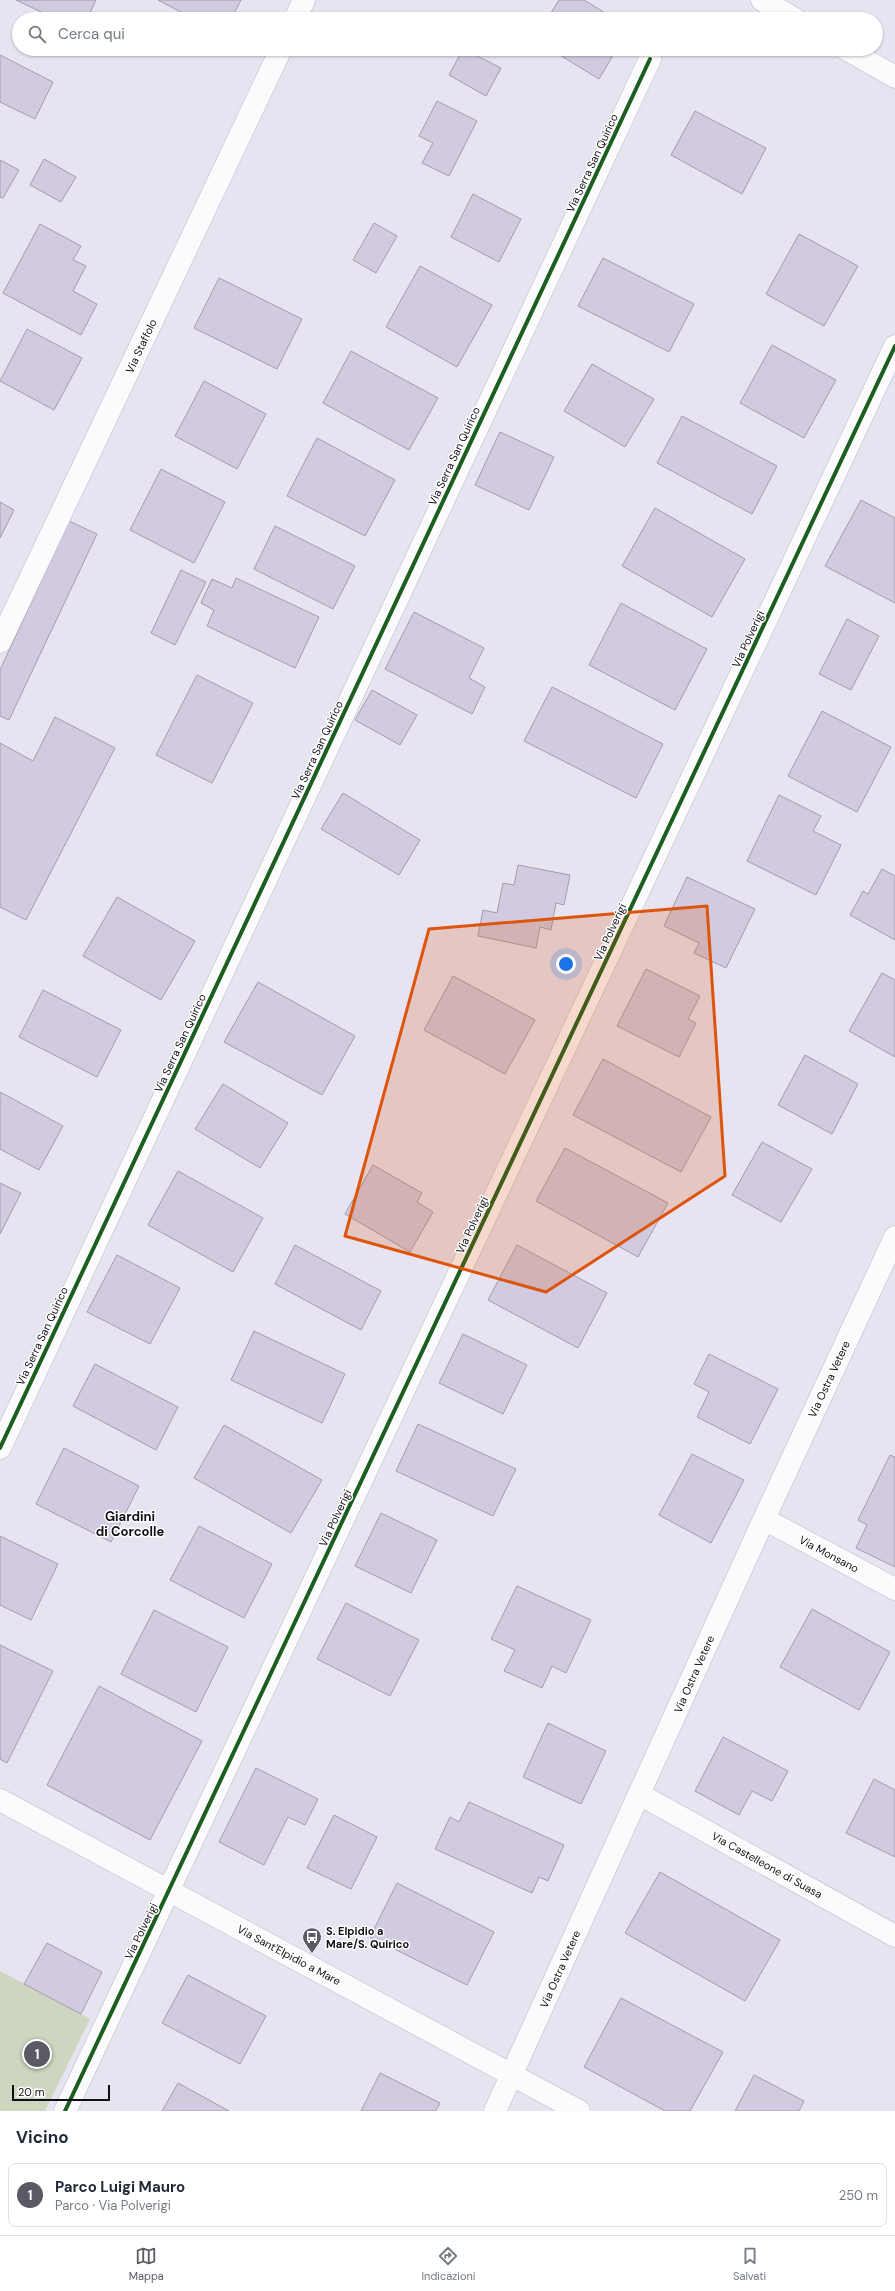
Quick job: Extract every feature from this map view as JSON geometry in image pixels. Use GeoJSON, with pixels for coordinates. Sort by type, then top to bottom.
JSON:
{"type":"FeatureCollection","features":[{"type":"Feature","properties":{"kind":"street"},"geometry":{"type":"LineString","coordinates":[[298,12],[304,0]]}},
{"type":"Feature","properties":{"kind":"street"},"geometry":{"type":"LineString","coordinates":[[762,0],[783,12]]}},
{"type":"Feature","properties":{"kind":"street","name":"Via Staffolo"},"geometry":{"type":"LineString","coordinates":[[0,642],[278,56]]}},
{"type":"Feature","properties":{"kind":"street"},"geometry":{"type":"LineString","coordinates":[[858,56],[895,77]]}},
{"type":"Feature","properties":{"kind":"street","name":"Via Serra San Quirico"},"geometry":{"type":"LineString","coordinates":[[0,1448],[650,59]]}},
{"type":"Feature","properties":{"kind":"street","name":"Via Polverigi"},"geometry":{"type":"LineString","coordinates":[[65,2111],[170,1891],[895,346]]}},
{"type":"Feature","properties":{"kind":"street","name":"Via Ostra Vetere"},"geometry":{"type":"LineString","coordinates":[[495,2111],[764,1519],[895,1237]]}},
{"type":"Feature","properties":{"kind":"street","name":"Via Monsano"},"geometry":{"type":"LineString","coordinates":[[764,1519],[895,1589]]}},
{"type":"Feature","properties":{"kind":"street","name":"Via Castelleone di Suasa"},"geometry":{"type":"LineString","coordinates":[[639,1794],[895,1936]]}},
{"type":"Feature","properties":{"kind":"street","name":"Via Sant'Elpidio a Mare"},"geometry":{"type":"LineString","coordinates":[[0,1800],[578,2111]]}},
{"type":"Feature","properties":{"kind":"highlighted area"},"geometry":{"type":"Polygon","coordinates":[[[707,906],[725,1176],[546,1292],[345,1236],[429,929],[707,906]]]}},
{"type":"Feature","properties":{"kind":"green space"},"geometry":{"type":"Polygon","coordinates":[[[0,1971],[90,2019],[45,2111],[0,2111],[0,1971]]]}},
{"type":"Feature","properties":{"kind":"building"},"geometry":{"type":"Polygon","coordinates":[[[16,0],[96,0],[90,12],[41,12],[16,0]]]}},
{"type":"Feature","properties":{"kind":"building"},"geometry":{"type":"Polygon","coordinates":[[[158,0],[241,0],[235,12],[181,12],[158,0]]]}},
{"type":"Feature","properties":{"kind":"building"},"geometry":{"type":"Polygon","coordinates":[[[559,0],[584,0],[604,12],[551,12],[559,0]]]}},
{"type":"Feature","properties":{"kind":"building"},"geometry":{"type":"Polygon","coordinates":[[[0,55],[53,82],[35,119],[0,102],[0,55]]]}},
{"type":"Feature","properties":{"kind":"building"},"geometry":{"type":"Polygon","coordinates":[[[459,56],[477,56],[501,68],[486,96],[449,75],[459,56]]]}},
{"type":"Feature","properties":{"kind":"building"},"geometry":{"type":"Polygon","coordinates":[[[561,56],[610,56],[612,57],[599,79],[561,56]]]}},
{"type":"Feature","properties":{"kind":"building"},"geometry":{"type":"Polygon","coordinates":[[[437,101],[477,121],[449,176],[422,163],[433,143],[419,136],[437,101]]]}},
{"type":"Feature","properties":{"kind":"building"},"geometry":{"type":"Polygon","coordinates":[[[695,111],[766,148],[742,194],[671,155],[695,111]]]}},
{"type":"Feature","properties":{"kind":"building"},"geometry":{"type":"Polygon","coordinates":[[[44,159],[76,177],[61,202],[30,185],[44,159]]]}},
{"type":"Feature","properties":{"kind":"building"},"geometry":{"type":"Polygon","coordinates":[[[0,160],[19,170],[3,198],[0,197],[0,160]]]}},
{"type":"Feature","properties":{"kind":"building"},"geometry":{"type":"Polygon","coordinates":[[[473,194],[521,219],[499,262],[451,237],[473,194]]]}},
{"type":"Feature","properties":{"kind":"building"},"geometry":{"type":"Polygon","coordinates":[[[374,223],[397,236],[376,273],[353,260],[374,223]]]}},
{"type":"Feature","properties":{"kind":"building"},"geometry":{"type":"Polygon","coordinates":[[[40,224],[81,246],[73,260],[86,266],[73,291],[97,304],[81,335],[3,293],[40,224]]]}},
{"type":"Feature","properties":{"kind":"building"},"geometry":{"type":"Polygon","coordinates":[[[799,234],[858,266],[824,326],[766,294],[799,234]]]}},
{"type":"Feature","properties":{"kind":"building"},"geometry":{"type":"Polygon","coordinates":[[[603,258],[694,304],[669,352],[578,306],[603,258]]]}},
{"type":"Feature","properties":{"kind":"building"},"geometry":{"type":"Polygon","coordinates":[[[420,266],[492,305],[457,367],[386,327],[420,266]]]}},
{"type":"Feature","properties":{"kind":"building"},"geometry":{"type":"Polygon","coordinates":[[[219,278],[302,319],[277,369],[194,328],[219,278]]]}},
{"type":"Feature","properties":{"kind":"building"},"geometry":{"type":"Polygon","coordinates":[[[27,329],[82,358],[54,410],[0,381],[27,329]]]}},
{"type":"Feature","properties":{"kind":"building"},"geometry":{"type":"Polygon","coordinates":[[[772,345],[836,380],[804,438],[740,403],[772,345]]]}},
{"type":"Feature","properties":{"kind":"building"},"geometry":{"type":"Polygon","coordinates":[[[351,351],[438,398],[409,450],[323,403],[351,351]]]}},
{"type":"Feature","properties":{"kind":"building"},"geometry":{"type":"Polygon","coordinates":[[[592,364],[654,399],[625,447],[564,411],[592,364]]]}},
{"type":"Feature","properties":{"kind":"building"},"geometry":{"type":"Polygon","coordinates":[[[204,381],[266,414],[237,469],[175,436],[204,381]]]}},
{"type":"Feature","properties":{"kind":"building"},"geometry":{"type":"Polygon","coordinates":[[[682,416],[777,466],[752,514],[657,463],[682,416]]]}},
{"type":"Feature","properties":{"kind":"building"},"geometry":{"type":"Polygon","coordinates":[[[500,432],[554,457],[529,510],[475,485],[500,432]]]}},
{"type":"Feature","properties":{"kind":"building"},"geometry":{"type":"Polygon","coordinates":[[[317,438],[395,480],[365,536],[287,496],[317,438]]]}},
{"type":"Feature","properties":{"kind":"building"},"geometry":{"type":"Polygon","coordinates":[[[161,469],[225,502],[194,563],[130,530],[161,469]]]}},
{"type":"Feature","properties":{"kind":"building"},"geometry":{"type":"Polygon","coordinates":[[[861,500],[895,518],[895,603],[825,566],[861,500]]]}},
{"type":"Feature","properties":{"kind":"building"},"geometry":{"type":"Polygon","coordinates":[[[0,502],[14,510],[0,538],[0,502]]]}},
{"type":"Feature","properties":{"kind":"building"},"geometry":{"type":"Polygon","coordinates":[[[655,508],[745,559],[712,617],[622,566],[655,508]]]}},
{"type":"Feature","properties":{"kind":"building"},"geometry":{"type":"Polygon","coordinates":[[[69,521],[97,534],[9,720],[0,716],[0,670],[69,521]]]}},
{"type":"Feature","properties":{"kind":"building"},"geometry":{"type":"Polygon","coordinates":[[[275,526],[355,566],[333,609],[254,569],[275,526]]]}},
{"type":"Feature","properties":{"kind":"building"},"geometry":{"type":"Polygon","coordinates":[[[181,570],[206,582],[175,645],[151,633],[181,570]]]}},
{"type":"Feature","properties":{"kind":"building"},"geometry":{"type":"Polygon","coordinates":[[[236,578],[319,617],[295,668],[207,626],[214,610],[201,603],[212,579],[232,588],[236,578]]]}},
{"type":"Feature","properties":{"kind":"building"},"geometry":{"type":"Polygon","coordinates":[[[621,603],[707,649],[675,710],[589,665],[621,603]]]}},
{"type":"Feature","properties":{"kind":"building"},"geometry":{"type":"Polygon","coordinates":[[[414,612],[484,648],[469,678],[485,687],[472,714],[385,669],[414,612]]]}},
{"type":"Feature","properties":{"kind":"building"},"geometry":{"type":"Polygon","coordinates":[[[847,619],[879,636],[851,690],[819,674],[847,619]]]}},
{"type":"Feature","properties":{"kind":"building"},"geometry":{"type":"Polygon","coordinates":[[[197,675],[253,703],[212,783],[156,755],[197,675]]]}},
{"type":"Feature","properties":{"kind":"building"},"geometry":{"type":"Polygon","coordinates":[[[552,687],[663,744],[636,798],[524,741],[552,687]]]}},
{"type":"Feature","properties":{"kind":"building"},"geometry":{"type":"Polygon","coordinates":[[[372,690],[417,715],[400,745],[355,720],[372,690]]]}},
{"type":"Feature","properties":{"kind":"building"},"geometry":{"type":"Polygon","coordinates":[[[822,711],[891,747],[857,812],[788,776],[822,711]]]}},
{"type":"Feature","properties":{"kind":"building"},"geometry":{"type":"Polygon","coordinates":[[[55,717],[115,748],[26,920],[0,907],[0,743],[33,761],[55,717]]]}},
{"type":"Feature","properties":{"kind":"building"},"geometry":{"type":"Polygon","coordinates":[[[343,793],[420,840],[399,875],[321,829],[343,793]]]}},
{"type":"Feature","properties":{"kind":"building"},"geometry":{"type":"Polygon","coordinates":[[[779,795],[821,816],[813,831],[841,845],[816,895],[747,861],[779,795]]]}},
{"type":"Feature","properties":{"kind":"building"},"geometry":{"type":"Polygon","coordinates":[[[518,865],[570,875],[564,905],[556,903],[551,930],[540,927],[536,948],[478,936],[483,910],[497,913],[503,883],[514,885],[518,865]]]}},
{"type":"Feature","properties":{"kind":"building"},"geometry":{"type":"Polygon","coordinates":[[[882,869],[895,876],[895,940],[850,915],[863,891],[868,894],[882,869]]]}},
{"type":"Feature","properties":{"kind":"building"},"geometry":{"type":"Polygon","coordinates":[[[687,877],[755,909],[726,968],[694,953],[699,943],[664,926],[687,877]]]}},
{"type":"Feature","properties":{"kind":"building"},"geometry":{"type":"Polygon","coordinates":[[[117,897],[195,941],[161,1000],[83,956],[117,897]]]}},
{"type":"Feature","properties":{"kind":"building"},"geometry":{"type":"Polygon","coordinates":[[[646,969],[700,996],[688,1019],[696,1023],[679,1057],[617,1026],[646,969]]]}},
{"type":"Feature","properties":{"kind":"building"},"geometry":{"type":"Polygon","coordinates":[[[882,973],[895,980],[895,1057],[849,1031],[882,973]]]}},
{"type":"Feature","properties":{"kind":"building"},"geometry":{"type":"Polygon","coordinates":[[[453,976],[535,1020],[505,1074],[424,1030],[453,976]]]}},
{"type":"Feature","properties":{"kind":"building"},"geometry":{"type":"Polygon","coordinates":[[[258,982],[355,1036],[322,1095],[224,1042],[258,982]]]}},
{"type":"Feature","properties":{"kind":"building"},"geometry":{"type":"Polygon","coordinates":[[[43,990],[121,1030],[97,1077],[19,1037],[43,990]]]}},
{"type":"Feature","properties":{"kind":"building"},"geometry":{"type":"Polygon","coordinates":[[[805,1055],[858,1084],[832,1134],[778,1105],[805,1055]]]}},
{"type":"Feature","properties":{"kind":"building"},"geometry":{"type":"Polygon","coordinates":[[[603,1059],[711,1117],[681,1172],[573,1115],[603,1059]]]}},
{"type":"Feature","properties":{"kind":"building"},"geometry":{"type":"Polygon","coordinates":[[[223,1084],[288,1123],[260,1168],[195,1129],[223,1084]]]}},
{"type":"Feature","properties":{"kind":"building"},"geometry":{"type":"Polygon","coordinates":[[[0,1092],[63,1126],[39,1170],[0,1149],[0,1092]]]}},
{"type":"Feature","properties":{"kind":"building"},"geometry":{"type":"Polygon","coordinates":[[[762,1142],[812,1169],[781,1222],[732,1195],[762,1142]]]}},
{"type":"Feature","properties":{"kind":"building"},"geometry":{"type":"Polygon","coordinates":[[[565,1148],[668,1203],[638,1257],[536,1201],[565,1148]]]}},
{"type":"Feature","properties":{"kind":"building"},"geometry":{"type":"Polygon","coordinates":[[[373,1165],[422,1193],[417,1202],[433,1212],[410,1252],[345,1214],[373,1165]]]}},
{"type":"Feature","properties":{"kind":"building"},"geometry":{"type":"Polygon","coordinates":[[[178,1171],[263,1218],[233,1272],[148,1225],[178,1171]]]}},
{"type":"Feature","properties":{"kind":"building"},"geometry":{"type":"Polygon","coordinates":[[[0,1183],[21,1193],[0,1234],[0,1183]]]}},
{"type":"Feature","properties":{"kind":"building"},"geometry":{"type":"Polygon","coordinates":[[[295,1245],[381,1291],[361,1330],[275,1284],[295,1245]]]}},
{"type":"Feature","properties":{"kind":"building"},"geometry":{"type":"Polygon","coordinates":[[[517,1245],[607,1293],[578,1348],[488,1300],[517,1245]]]}},
{"type":"Feature","properties":{"kind":"building"},"geometry":{"type":"Polygon","coordinates":[[[117,1255],[180,1288],[150,1344],[87,1312],[117,1255]]]}},
{"type":"Feature","properties":{"kind":"building"},"geometry":{"type":"Polygon","coordinates":[[[254,1331],[345,1374],[322,1423],[231,1380],[254,1331]]]}},
{"type":"Feature","properties":{"kind":"building"},"geometry":{"type":"Polygon","coordinates":[[[463,1334],[527,1365],[503,1414],[439,1383],[463,1334]]]}},
{"type":"Feature","properties":{"kind":"building"},"geometry":{"type":"Polygon","coordinates":[[[709,1354],[778,1389],[750,1444],[697,1417],[709,1392],[694,1384],[709,1354]]]}},
{"type":"Feature","properties":{"kind":"building"},"geometry":{"type":"Polygon","coordinates":[[[95,1364],[178,1407],[156,1450],[73,1406],[95,1364]]]}},
{"type":"Feature","properties":{"kind":"building"},"geometry":{"type":"Polygon","coordinates":[[[418,1424],[516,1469],[493,1516],[396,1471],[418,1424]]]}},
{"type":"Feature","properties":{"kind":"building"},"geometry":{"type":"Polygon","coordinates":[[[224,1425],[322,1480],[291,1533],[194,1478],[224,1425]]]}},
{"type":"Feature","properties":{"kind":"building"},"geometry":{"type":"Polygon","coordinates":[[[64,1448],[139,1486],[111,1542],[36,1504],[64,1448]]]}},
{"type":"Feature","properties":{"kind":"building"},"geometry":{"type":"Polygon","coordinates":[[[692,1454],[744,1480],[711,1543],[659,1515],[692,1454]]]}},
{"type":"Feature","properties":{"kind":"building"},"geometry":{"type":"Polygon","coordinates":[[[890,1455],[895,1457],[895,1567],[856,1548],[867,1525],[858,1520],[890,1455]]]}},
{"type":"Feature","properties":{"kind":"building"},"geometry":{"type":"Polygon","coordinates":[[[381,1513],[437,1540],[411,1593],[355,1566],[381,1513]]]}},
{"type":"Feature","properties":{"kind":"building"},"geometry":{"type":"Polygon","coordinates":[[[199,1526],[272,1564],[244,1618],[170,1580],[199,1526]]]}},
{"type":"Feature","properties":{"kind":"building"},"geometry":{"type":"Polygon","coordinates":[[[0,1536],[58,1564],[31,1620],[0,1605],[0,1536]]]}},
{"type":"Feature","properties":{"kind":"building"},"geometry":{"type":"Polygon","coordinates":[[[517,1586],[591,1620],[566,1673],[552,1666],[542,1688],[504,1671],[515,1650],[491,1639],[517,1586]]]}},
{"type":"Feature","properties":{"kind":"building"},"geometry":{"type":"Polygon","coordinates":[[[346,1603],[419,1640],[390,1696],[317,1659],[346,1603]]]}},
{"type":"Feature","properties":{"kind":"building"},"geometry":{"type":"Polygon","coordinates":[[[812,1609],[890,1652],[859,1710],[780,1667],[812,1609]]]}},
{"type":"Feature","properties":{"kind":"building"},"geometry":{"type":"Polygon","coordinates":[[[154,1610],[228,1647],[196,1712],[121,1674],[154,1610]]]}},
{"type":"Feature","properties":{"kind":"building"},"geometry":{"type":"Polygon","coordinates":[[[0,1645],[53,1671],[7,1763],[0,1759],[0,1645]]]}},
{"type":"Feature","properties":{"kind":"building"},"geometry":{"type":"Polygon","coordinates":[[[99,1686],[202,1741],[150,1840],[47,1785],[99,1686]]]}},
{"type":"Feature","properties":{"kind":"building"},"geometry":{"type":"Polygon","coordinates":[[[548,1723],[606,1751],[581,1804],[523,1777],[548,1723]]]}},
{"type":"Feature","properties":{"kind":"building"},"geometry":{"type":"Polygon","coordinates":[[[723,1737],[788,1771],[772,1801],[752,1791],[739,1815],[695,1791],[723,1737]]]}},
{"type":"Feature","properties":{"kind":"building"},"geometry":{"type":"Polygon","coordinates":[[[256,1768],[318,1799],[305,1825],[288,1817],[264,1865],[219,1842],[256,1768]]]}},
{"type":"Feature","properties":{"kind":"building"},"geometry":{"type":"Polygon","coordinates":[[[874,1779],[895,1790],[895,1857],[846,1833],[874,1779]]]}},
{"type":"Feature","properties":{"kind":"building"},"geometry":{"type":"Polygon","coordinates":[[[469,1802],[564,1845],[548,1881],[539,1877],[532,1893],[435,1849],[450,1817],[459,1822],[469,1802]]]}},
{"type":"Feature","properties":{"kind":"building"},"geometry":{"type":"Polygon","coordinates":[[[334,1815],[377,1837],[351,1889],[307,1868],[334,1815]]]}},
{"type":"Feature","properties":{"kind":"building"},"geometry":{"type":"Polygon","coordinates":[[[660,1872],[780,1940],[745,2001],[625,1933],[660,1872]]]}},
{"type":"Feature","properties":{"kind":"building"},"geometry":{"type":"Polygon","coordinates":[[[397,1883],[494,1932],[467,1985],[370,1937],[397,1883]]]}},
{"type":"Feature","properties":{"kind":"building"},"geometry":{"type":"Polygon","coordinates":[[[47,1943],[102,1972],[81,2014],[24,1984],[47,1943]]]}},
{"type":"Feature","properties":{"kind":"building"},"geometry":{"type":"Polygon","coordinates":[[[188,1975],[266,2016],[240,2064],[162,2023],[188,1975]]]}},
{"type":"Feature","properties":{"kind":"building"},"geometry":{"type":"Polygon","coordinates":[[[621,1998],[723,2052],[690,2111],[665,2111],[584,2067],[621,1998]]]}},
{"type":"Feature","properties":{"kind":"building"},"geometry":{"type":"Polygon","coordinates":[[[380,2073],[440,2103],[436,2111],[361,2111],[380,2073]]]}},
{"type":"Feature","properties":{"kind":"building"},"geometry":{"type":"Polygon","coordinates":[[[754,2075],[804,2101],[799,2111],[735,2111],[754,2075]]]}},
{"type":"Feature","properties":{"kind":"building"},"geometry":{"type":"Polygon","coordinates":[[[178,2083],[229,2111],[162,2111],[178,2083]]]}},
{"type":"Feature","properties":{"kind":"cycle path"},"geometry":{"type":"LineString","coordinates":[[0,1448],[650,59]]}},
{"type":"Feature","properties":{"kind":"cycle path"},"geometry":{"type":"LineString","coordinates":[[65,2111],[895,346]]}},
{"type":"Feature","properties":{"kind":"place","name":"S. Elpidio a Mare/S. Quirico"},"geometry":{"type":"Point","coordinates":[312,1954]}},
{"type":"Feature","properties":{"kind":"place","name":"Parco Luigi Mauro"},"geometry":{"type":"Point","coordinates":[37,2054]}},
{"type":"Feature","properties":{"kind":"district","name":"Giardini di Corcolle"},"geometry":{"type":"Point","coordinates":[130,1524]}}]}
